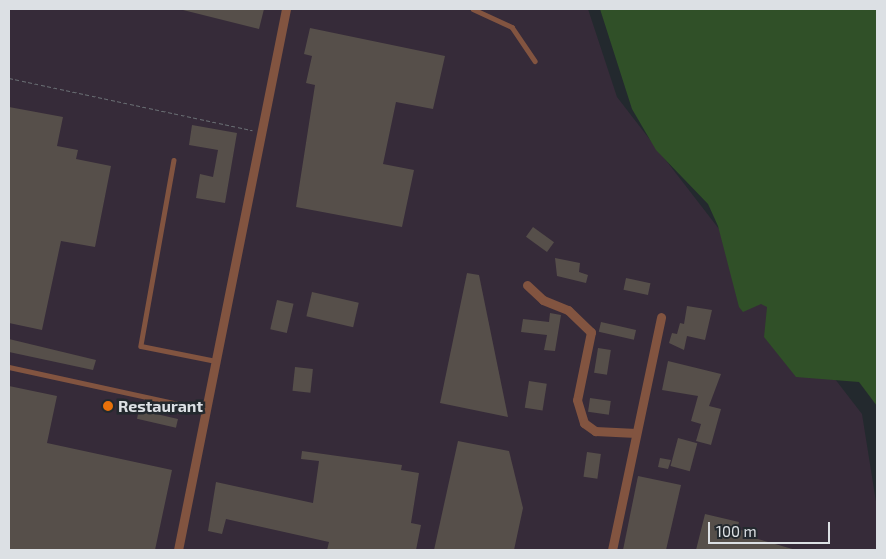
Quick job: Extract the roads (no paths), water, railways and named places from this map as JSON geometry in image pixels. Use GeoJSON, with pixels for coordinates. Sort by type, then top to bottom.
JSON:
{"type":"FeatureCollection","features":[{"type":"Feature","properties":{"kind":"street"},"geometry":{"type":"LineString","coordinates":[[178,550],[263,133],[286,9]]}},
{"type":"Feature","properties":{"kind":"street"},"geometry":{"type":"LineString","coordinates":[[527,285],[543,300],[576,315],[591,332],[577,400],[584,423],[595,430],[636,433]]}},
{"type":"Feature","properties":{"kind":"street"},"geometry":{"type":"LineString","coordinates":[[612,550],[661,317]]}},
{"type":"Feature","properties":{"kind":"lane"},"geometry":{"type":"LineString","coordinates":[[474,9],[512,27],[535,60]]}},
{"type":"Feature","properties":{"kind":"lane"},"geometry":{"type":"LineString","coordinates":[[174,160],[141,346],[216,361]]}},
{"type":"Feature","properties":{"kind":"lane"},"geometry":{"type":"LineString","coordinates":[[9,367],[206,410]]}},
{"type":"Feature","properties":{"kind":"place","name":"Restaurant"},"geometry":{"type":"Point","coordinates":[108,406]}}]}
